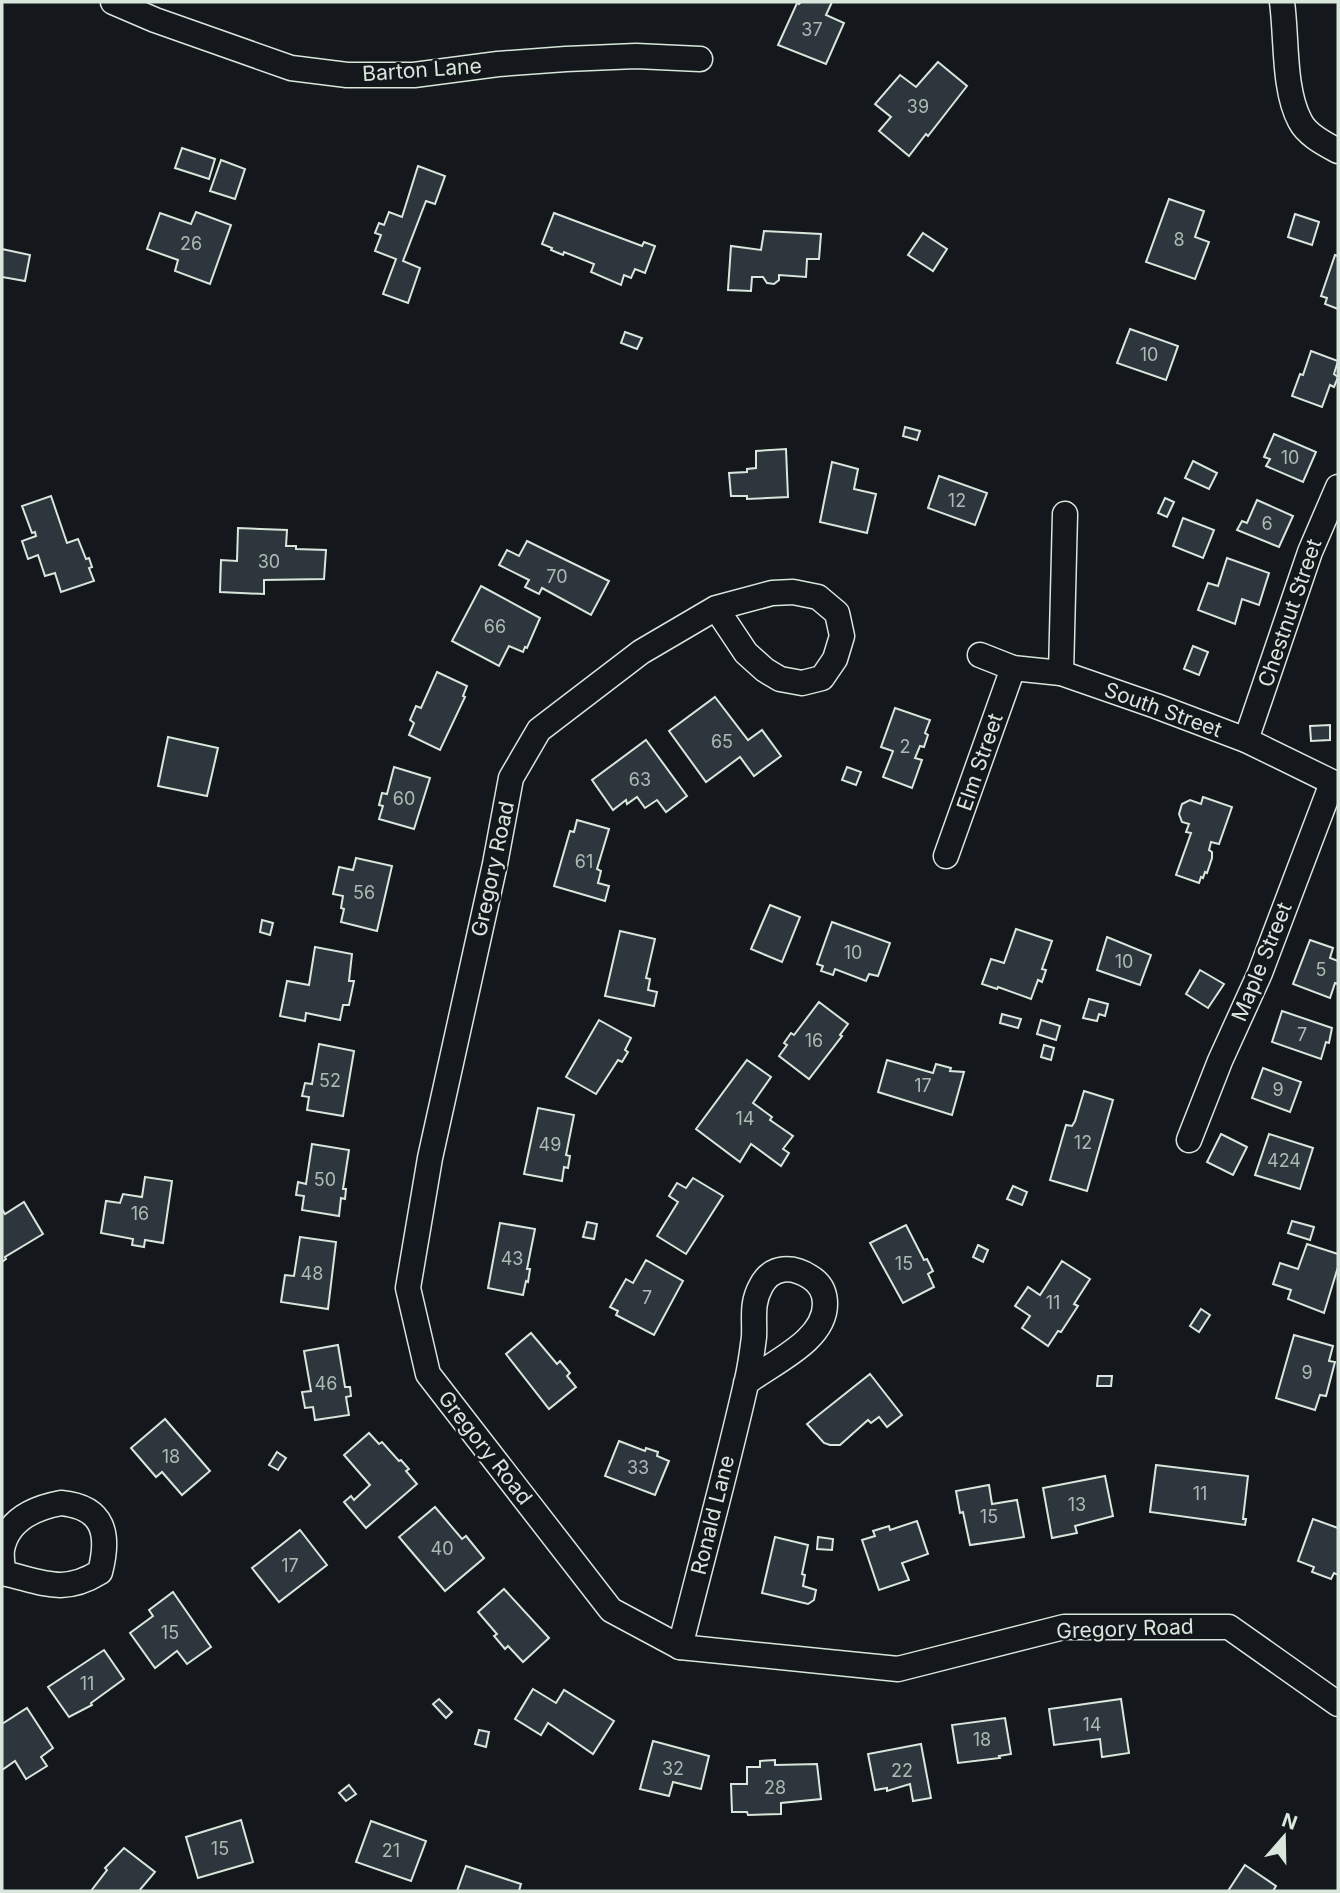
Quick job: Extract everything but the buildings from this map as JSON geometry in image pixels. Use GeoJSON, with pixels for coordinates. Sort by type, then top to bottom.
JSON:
{"type":"FeatureCollection","features":[{"type":"Feature","properties":{"kind":"street","name":"Barton Lane"},"geometry":{"type":"LineString","coordinates":[[113,2],[291,68],[347,75],[414,75],[498,64],[566,60],[636,57],[700,59]]}},
{"type":"Feature","properties":{"kind":"street"},"geometry":{"type":"LineString","coordinates":[[1282,2],[1289,78],[1300,123],[1318,140],[1338,151]]}},
{"type":"Feature","properties":{"kind":"street","name":"Chestnut Street"},"geometry":{"type":"LineString","coordinates":[[1246,740],[1310,552],[1338,487]]}},
{"type":"Feature","properties":{"kind":"street"},"geometry":{"type":"LineString","coordinates":[[1061,673],[1065,514]]}},
{"type":"Feature","properties":{"kind":"street","name":"Gregory Road"},"geometry":{"type":"LineString","coordinates":[[716,608],[746,653],[780,679],[802,683],[822,678],[835,659],[842,636],[837,612],[818,597],[793,592],[772,593],[716,608],[641,652],[539,730],[512,778],[430,1158],[408,1288],[428,1374],[611,1611],[680,1647],[898,1669],[1064,1627],[1229,1627],[1338,1704]]}},
{"type":"Feature","properties":{"kind":"street","name":"South Street"},"geometry":{"type":"LineString","coordinates":[[981,655],[1013,668],[1061,673],[1246,740],[1335,784]]}},
{"type":"Feature","properties":{"kind":"street","name":"Elm Street"},"geometry":{"type":"LineString","coordinates":[[946,856],[1013,668]]}},
{"type":"Feature","properties":{"kind":"street","name":"Maple Street"},"geometry":{"type":"LineString","coordinates":[[1189,1140],[1220,1061],[1260,973],[1335,784]]}},
{"type":"Feature","properties":{"kind":"street","name":"Ronald Lane"},"geometry":{"type":"LineString","coordinates":[[680,1647],[746,1383]]}}]}
